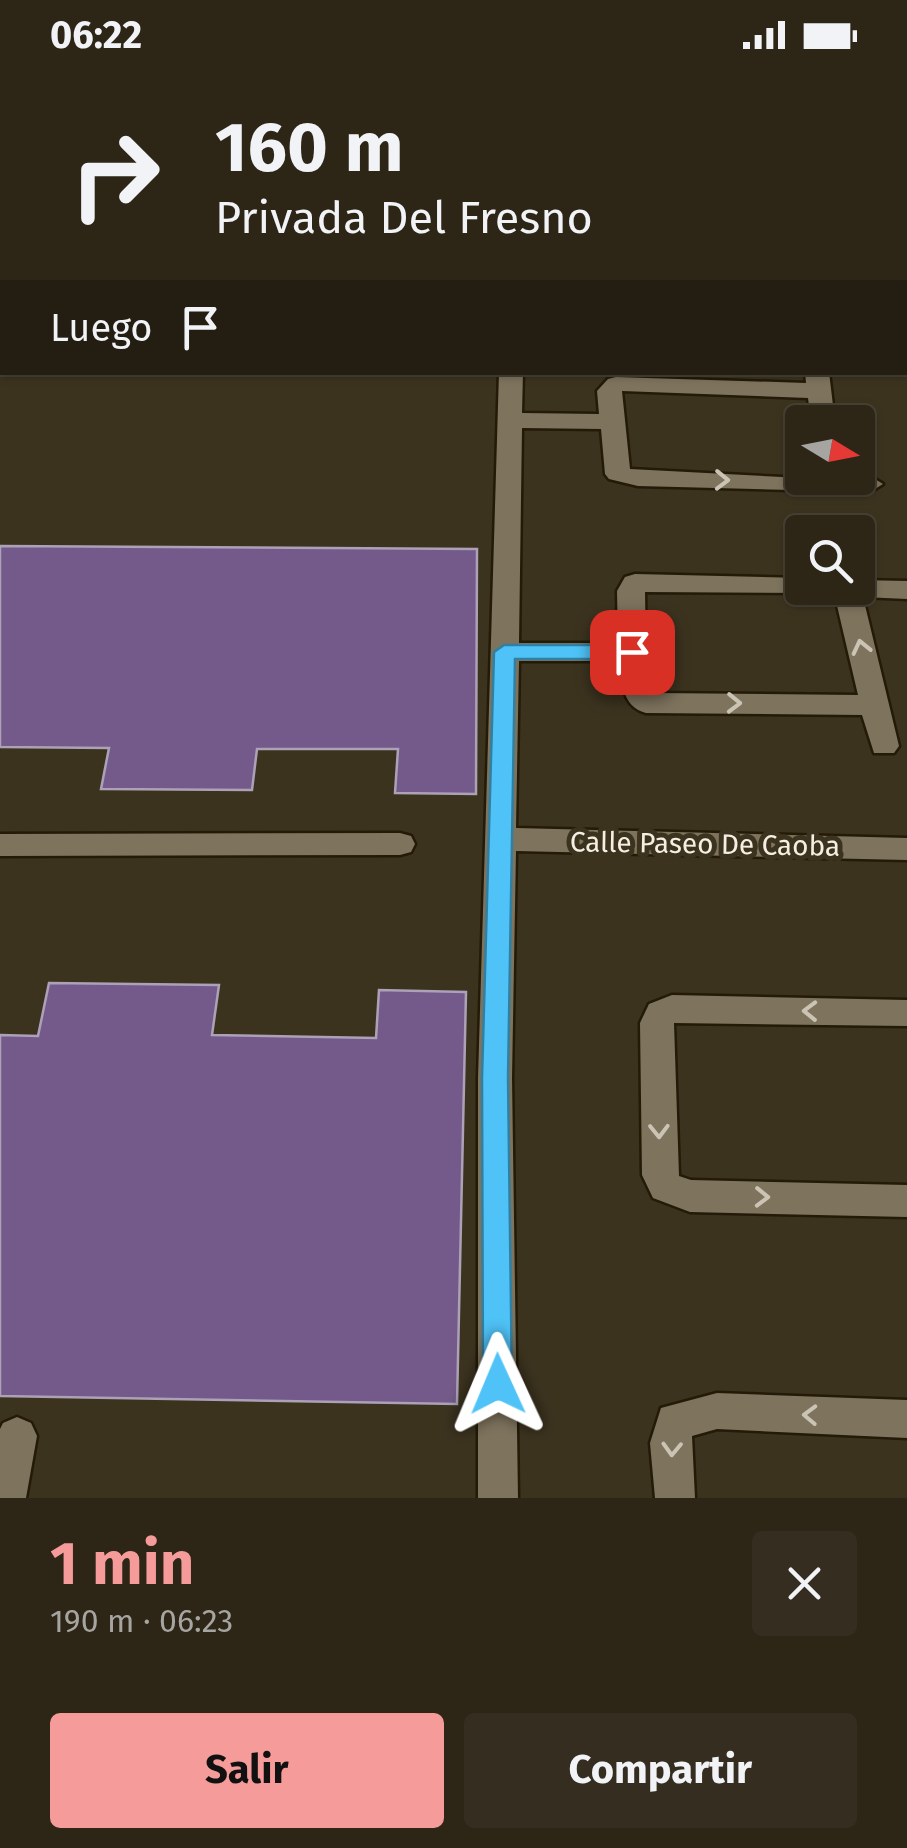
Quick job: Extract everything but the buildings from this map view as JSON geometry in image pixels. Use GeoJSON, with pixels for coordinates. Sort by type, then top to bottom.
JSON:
{"type":"FeatureCollection","features":[{"type":"Feature","properties":{"kind":"street"},"geometry":{"type":"LineString","coordinates":[[498,1498],[495,1078],[511,375]]}},
{"type":"Feature","properties":{"kind":"street"},"geometry":{"type":"LineString","coordinates":[[785,480],[624,478],[618,474],[609,391],[616,384],[818,382]]}},
{"type":"Feature","properties":{"kind":"street"},"geometry":{"type":"LineString","coordinates":[[510,420],[611,422]]}},
{"type":"Feature","properties":{"kind":"street"},"geometry":{"type":"LineString","coordinates":[[785,587],[635,583],[631,590],[636,692],[646,702],[875,705]]}},
{"type":"Feature","properties":{"kind":"street"},"geometry":{"type":"LineString","coordinates":[[875,589],[907,590]]}},
{"type":"Feature","properties":{"kind":"street"},"geometry":{"type":"LineString","coordinates":[[851,605],[884,746]]}},
{"type":"Feature","properties":{"kind":"street"},"geometry":{"type":"LineString","coordinates":[[504,652],[632,652]]}},
{"type":"Feature","properties":{"kind":"street","name":"Calle Paseo De Caoba"},"geometry":{"type":"LineString","coordinates":[[503,839],[907,848]]}},
{"type":"Feature","properties":{"kind":"street"},"geometry":{"type":"LineString","coordinates":[[0,845],[400,844]]}},
{"type":"Feature","properties":{"kind":"street"},"geometry":{"type":"LineString","coordinates":[[907,1013],[672,1008],[662,1013],[658,1023],[660,1174],[666,1187],[690,1196],[907,1201]]}},
{"type":"Feature","properties":{"kind":"street"},"geometry":{"type":"LineString","coordinates":[[674,1498],[670,1444],[675,1422],[717,1411],[907,1419]]}},
{"type":"Feature","properties":{"kind":"street"},"geometry":{"type":"LineString","coordinates":[[6,1498],[17,1436]]}},
{"type":"Feature","properties":{"kind":"route"},"geometry":{"type":"LineString","coordinates":[[498,1384],[495,1078],[504,652],[632,652]]}}]}
